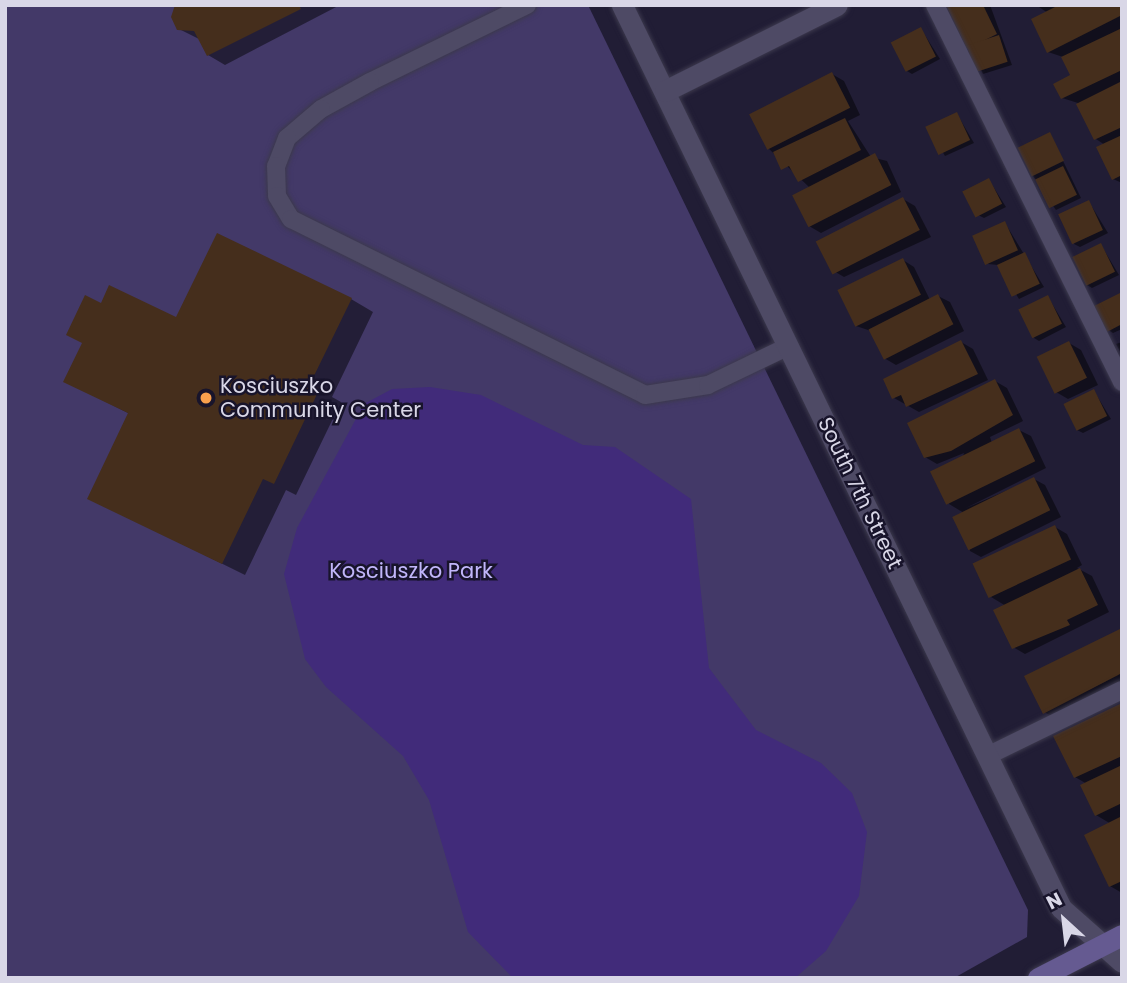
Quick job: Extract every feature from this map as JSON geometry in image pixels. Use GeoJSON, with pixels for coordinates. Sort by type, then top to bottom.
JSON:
{"type":"FeatureCollection","features":[{"type":"Feature","properties":{"kind":"main road"},"geometry":{"type":"LineString","coordinates":[[1038,978],[1122,935]]}},
{"type":"Feature","properties":{"kind":"street","name":"South 7th Street"},"geometry":{"type":"LineString","coordinates":[[622,5],[1061,908],[1122,962]]}},
{"type":"Feature","properties":{"kind":"street"},"geometry":{"type":"LineString","coordinates":[[665,91],[837,5]]}},
{"type":"Feature","properties":{"kind":"lane"},"geometry":{"type":"LineString","coordinates":[[527,5],[321,109],[287,138],[276,176],[277,196],[290,219],[645,395],[708,385],[789,346]]}},
{"type":"Feature","properties":{"kind":"lane"},"geometry":{"type":"LineString","coordinates":[[935,5],[1122,382]]}},
{"type":"Feature","properties":{"kind":"lane"},"geometry":{"type":"LineString","coordinates":[[987,756],[1122,690]]}},
{"type":"Feature","properties":{"kind":"green space","name":"Kosciuszko Park"},"geometry":{"type":"Polygon","coordinates":[[[5,5],[588,5],[1028,910],[1027,937],[954,978],[5,978],[5,5]]]}},
{"type":"Feature","properties":{"kind":"shaded area"},"geometry":{"type":"Polygon","coordinates":[[[430,387],[481,395],[583,445],[615,447],[691,499],[709,668],[756,730],[821,763],[852,793],[867,832],[859,896],[826,951],[795,978],[513,978],[468,932],[429,800],[403,756],[326,687],[305,659],[284,574],[297,528],[364,404],[392,389],[430,387]]]}},
{"type":"Feature","properties":{"kind":"building"},"geometry":{"type":"Polygon","coordinates":[[[175,5],[299,5],[301,9],[207,56],[194,31],[177,30],[171,17],[175,5]]]}},
{"type":"Feature","properties":{"kind":"building"},"geometry":{"type":"Polygon","coordinates":[[[946,5],[983,5],[997,34],[967,49],[946,5]]]}},
{"type":"Feature","properties":{"kind":"building"},"geometry":{"type":"Polygon","coordinates":[[[1059,5],[1122,5],[1122,15],[1047,53],[1031,19],[1059,5]]]}},
{"type":"Feature","properties":{"kind":"building"},"geometry":{"type":"Polygon","coordinates":[[[921,27],[936,56],[906,72],[891,42],[921,27]]]}},
{"type":"Feature","properties":{"kind":"building"},"geometry":{"type":"Polygon","coordinates":[[[1122,28],[1122,70],[1061,99],[1053,84],[1070,75],[1061,57],[1122,28]]]}},
{"type":"Feature","properties":{"kind":"building"},"geometry":{"type":"Polygon","coordinates":[[[999,35],[1008,62],[975,72],[967,46],[999,35]]]}},
{"type":"Feature","properties":{"kind":"building"},"geometry":{"type":"Polygon","coordinates":[[[832,72],[850,108],[767,150],[749,114],[832,72]]]}},
{"type":"Feature","properties":{"kind":"building"},"geometry":{"type":"Polygon","coordinates":[[[1122,81],[1122,127],[1094,140],[1076,104],[1122,81]]]}},
{"type":"Feature","properties":{"kind":"building"},"geometry":{"type":"Polygon","coordinates":[[[957,112],[970,140],[938,155],[925,127],[957,112]]]}},
{"type":"Feature","properties":{"kind":"building"},"geometry":{"type":"Polygon","coordinates":[[[845,118],[861,150],[798,182],[789,166],[781,170],[773,152],[845,118]]]}},
{"type":"Feature","properties":{"kind":"building"},"geometry":{"type":"Polygon","coordinates":[[[1050,132],[1064,161],[1032,177],[1018,148],[1050,132]]]}},
{"type":"Feature","properties":{"kind":"building"},"geometry":{"type":"Polygon","coordinates":[[[1122,135],[1122,175],[1112,180],[1096,147],[1122,135]]]}},
{"type":"Feature","properties":{"kind":"building"},"geometry":{"type":"Polygon","coordinates":[[[875,153],[891,185],[808,227],[792,195],[875,153]]]}},
{"type":"Feature","properties":{"kind":"building"},"geometry":{"type":"Polygon","coordinates":[[[1063,166],[1077,195],[1049,208],[1035,180],[1063,166]]]}},
{"type":"Feature","properties":{"kind":"building"},"geometry":{"type":"Polygon","coordinates":[[[989,178],[1002,204],[975,217],[962,192],[989,178]]]}},
{"type":"Feature","properties":{"kind":"building"},"geometry":{"type":"Polygon","coordinates":[[[903,197],[920,230],[832,274],[816,241],[903,197]]]}},
{"type":"Feature","properties":{"kind":"building"},"geometry":{"type":"Polygon","coordinates":[[[1089,200],[1103,230],[1072,244],[1058,214],[1089,200]]]}},
{"type":"Feature","properties":{"kind":"building"},"geometry":{"type":"Polygon","coordinates":[[[1005,221],[1018,250],[985,265],[972,236],[1005,221]]]}},
{"type":"Feature","properties":{"kind":"building","name":"Kosciuszko Community Center"},"geometry":{"type":"Polygon","coordinates":[[[217,233],[352,298],[310,384],[320,388],[274,484],[263,479],[222,564],[87,499],[128,413],[63,382],[82,343],[66,335],[85,295],[101,303],[109,285],[176,317],[217,233]]]}},
{"type":"Feature","properties":{"kind":"building"},"geometry":{"type":"Polygon","coordinates":[[[1101,243],[1115,272],[1086,286],[1072,257],[1101,243]]]}},
{"type":"Feature","properties":{"kind":"building"},"geometry":{"type":"Polygon","coordinates":[[[1025,252],[1040,284],[1012,297],[997,265],[1025,252]]]}},
{"type":"Feature","properties":{"kind":"building"},"geometry":{"type":"Polygon","coordinates":[[[903,258],[921,295],[855,327],[837,290],[903,258]]]}},
{"type":"Feature","properties":{"kind":"building"},"geometry":{"type":"Polygon","coordinates":[[[1122,292],[1122,324],[1107,332],[1094,306],[1122,292]]]}},
{"type":"Feature","properties":{"kind":"building"},"geometry":{"type":"Polygon","coordinates":[[[938,294],[953,324],[884,360],[869,329],[938,294]]]}},
{"type":"Feature","properties":{"kind":"building"},"geometry":{"type":"Polygon","coordinates":[[[1048,295],[1062,324],[1032,338],[1018,309],[1048,295]]]}},
{"type":"Feature","properties":{"kind":"building"},"geometry":{"type":"Polygon","coordinates":[[[961,340],[978,374],[906,407],[901,395],[892,399],[883,379],[961,340]]]}},
{"type":"Feature","properties":{"kind":"building"},"geometry":{"type":"Polygon","coordinates":[[[1069,341],[1087,378],[1055,394],[1037,357],[1069,341]]]}},
{"type":"Feature","properties":{"kind":"building"},"geometry":{"type":"Polygon","coordinates":[[[995,379],[1013,415],[951,451],[924,458],[907,423],[995,379]]]}},
{"type":"Feature","properties":{"kind":"building"},"geometry":{"type":"Polygon","coordinates":[[[1094,389],[1107,416],[1077,431],[1063,404],[1094,389]]]}},
{"type":"Feature","properties":{"kind":"building"},"geometry":{"type":"Polygon","coordinates":[[[1019,428],[1035,461],[946,505],[930,471],[1019,428]]]}},
{"type":"Feature","properties":{"kind":"building"},"geometry":{"type":"Polygon","coordinates":[[[1034,477],[1050,510],[968,550],[952,517],[1034,477]]]}},
{"type":"Feature","properties":{"kind":"building"},"geometry":{"type":"Polygon","coordinates":[[[1055,525],[1071,559],[989,598],[973,563],[1055,525]]]}},
{"type":"Feature","properties":{"kind":"building"},"geometry":{"type":"Polygon","coordinates":[[[1080,568],[1098,605],[1067,620],[1070,625],[1012,649],[993,610],[1080,568]]]}},
{"type":"Feature","properties":{"kind":"building"},"geometry":{"type":"Polygon","coordinates":[[[1122,628],[1122,673],[1043,714],[1024,676],[1122,628]]]}},
{"type":"Feature","properties":{"kind":"building"},"geometry":{"type":"Polygon","coordinates":[[[1122,703],[1122,756],[1074,778],[1053,736],[1122,703]]]}},
{"type":"Feature","properties":{"kind":"building"},"geometry":{"type":"Polygon","coordinates":[[[1122,765],[1122,803],[1095,816],[1080,785],[1122,765]]]}},
{"type":"Feature","properties":{"kind":"building"},"geometry":{"type":"Polygon","coordinates":[[[1122,816],[1122,881],[1109,887],[1084,835],[1122,816]]]}},
{"type":"Feature","properties":{"kind":"place","name":"Kosciuszko Community Center"},"geometry":{"type":"Point","coordinates":[206,398]}}]}
